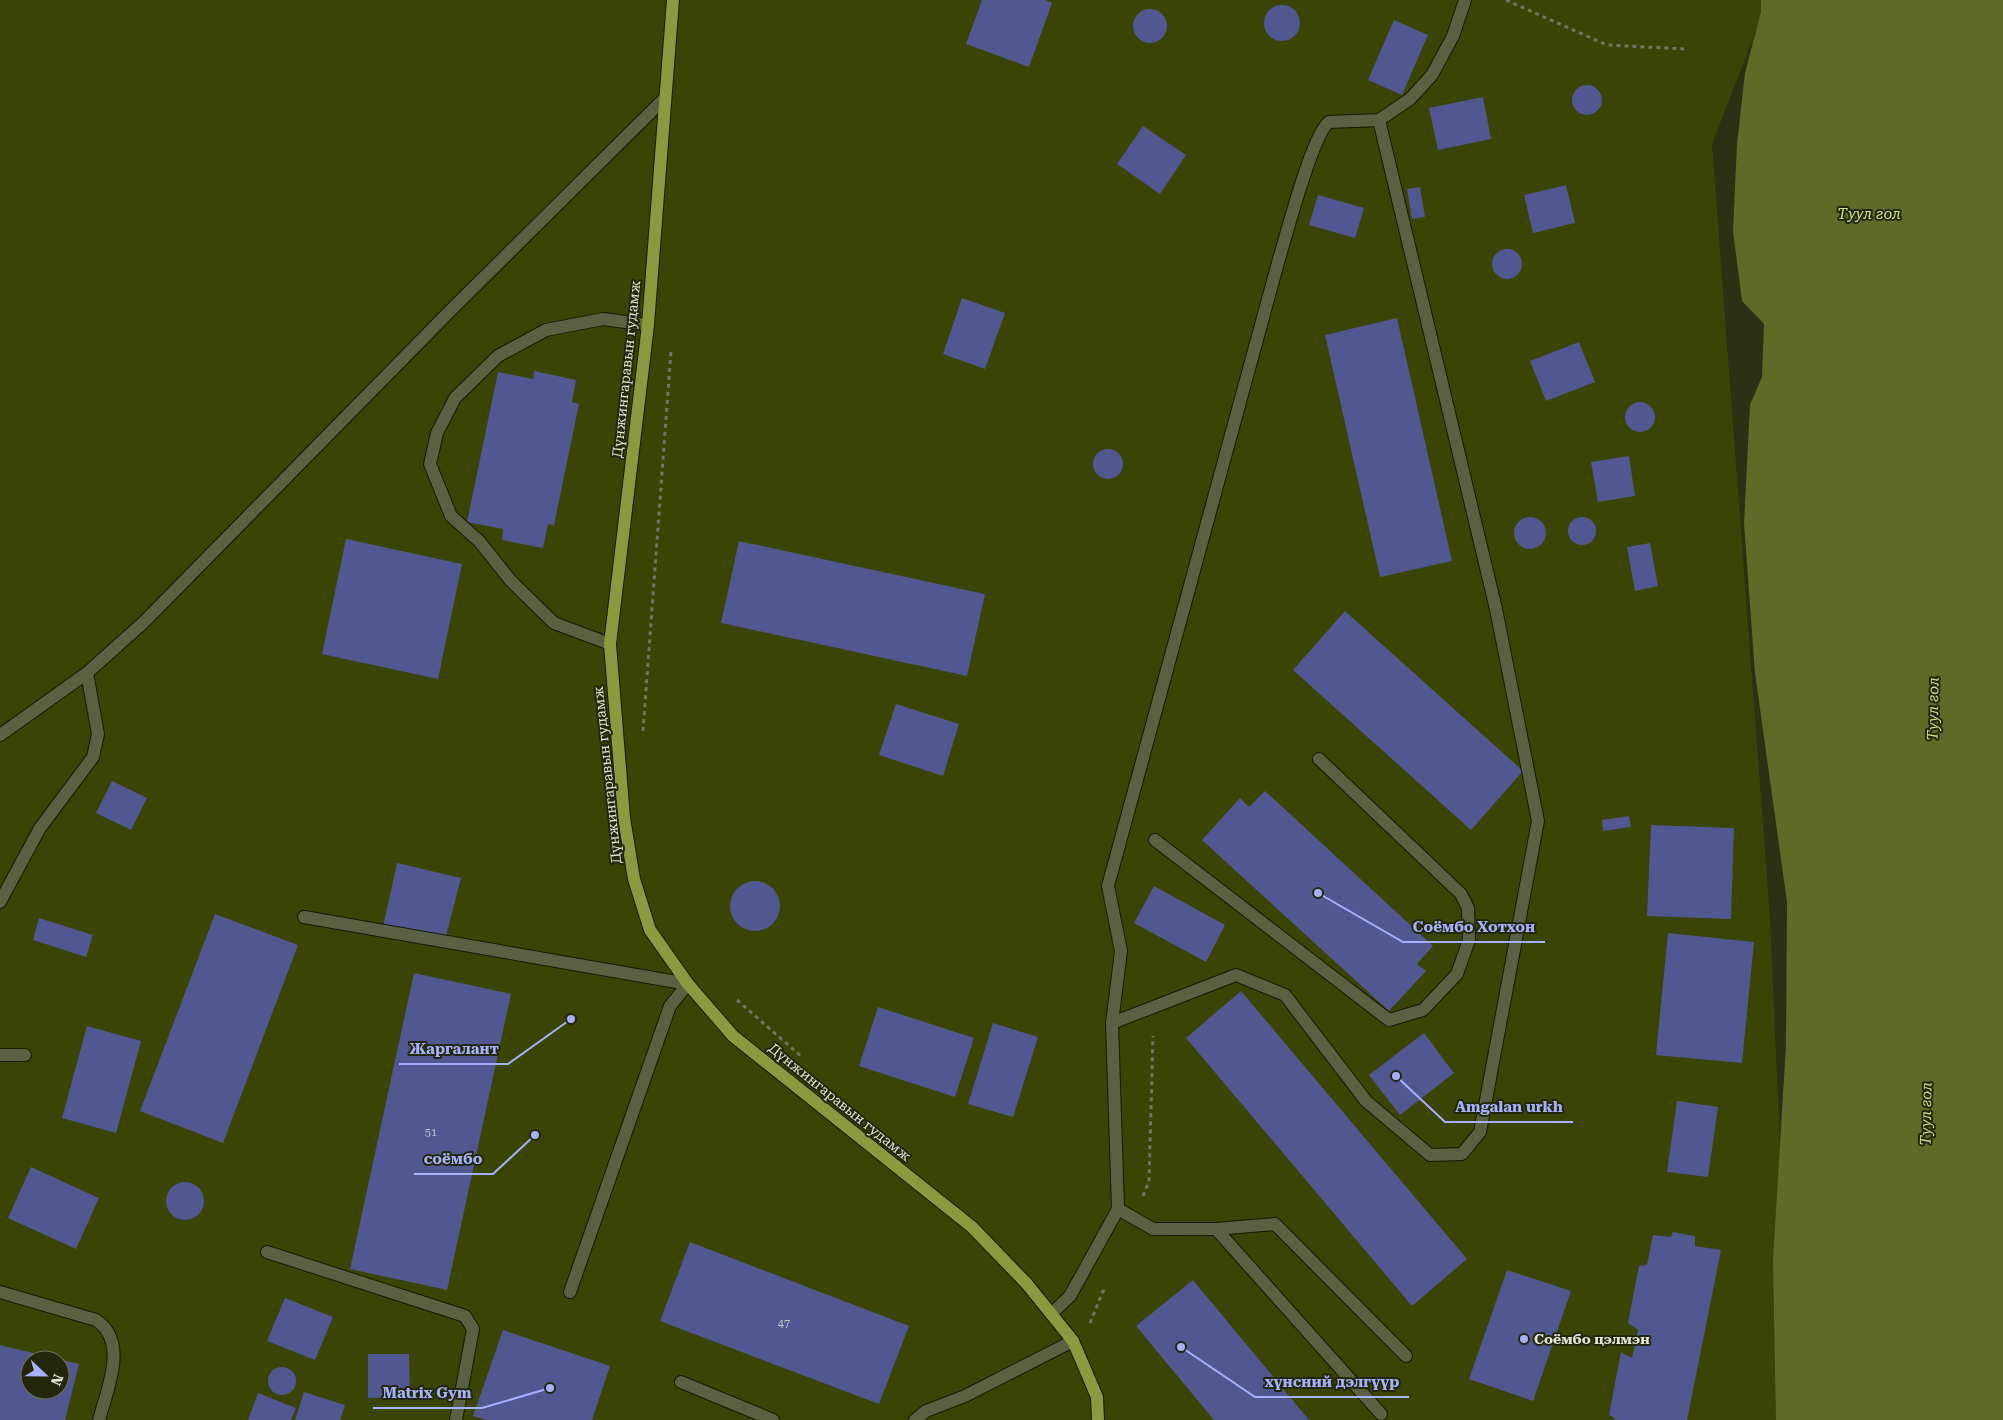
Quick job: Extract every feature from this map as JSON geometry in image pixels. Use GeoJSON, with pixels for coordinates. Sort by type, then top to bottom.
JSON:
{"type":"FeatureCollection","features":[{"type":"Feature","properties":{"kind":"main road","name":"Дүнжингаравын гудамж"},"geometry":{"type":"LineString","coordinates":[[673,0],[648,325],[610,644],[624,818],[634,879],[650,930],[688,984],[733,1036],[972,1227],[1027,1284],[1073,1341],[1097,1397],[1098,1420]]}},
{"type":"Feature","properties":{"kind":"street"},"geometry":{"type":"LineString","coordinates":[[1051,1314],[1070,1296],[1118,1209],[1112,1023],[1122,951],[1108,886],[1279,259],[1322,127],[1329,122],[1337,120],[1379,120],[1410,99],[1432,75],[1453,36],[1464,0]]}},
{"type":"Feature","properties":{"kind":"street"},"geometry":{"type":"LineString","coordinates":[[0,735],[87,674],[144,622],[450,311],[664,99]]}},
{"type":"Feature","properties":{"kind":"street"},"geometry":{"type":"LineString","coordinates":[[1112,1023],[1236,975],[1285,995],[1366,1101],[1430,1155],[1462,1154],[1480,1132],[1538,821],[1496,609],[1379,120]]}},
{"type":"Feature","properties":{"kind":"street"},"geometry":{"type":"LineString","coordinates":[[610,644],[554,623],[511,581],[478,541],[451,516],[430,464],[437,433],[455,398],[498,356],[546,330],[603,318],[648,325]]}},
{"type":"Feature","properties":{"kind":"street"},"geometry":{"type":"LineString","coordinates":[[0,902],[40,828],[94,757],[98,734],[87,674]]}},
{"type":"Feature","properties":{"kind":"street"},"geometry":{"type":"LineString","coordinates":[[1155,840],[1389,1020],[1423,1010],[1457,974],[1469,940],[1468,908],[1461,894],[1319,759]]}},
{"type":"Feature","properties":{"kind":"street"},"geometry":{"type":"LineString","coordinates":[[304,917],[688,984],[670,1006],[570,1292]]}},
{"type":"Feature","properties":{"kind":"street"},"geometry":{"type":"LineString","coordinates":[[0,1055],[25,1055]]}},
{"type":"Feature","properties":{"kind":"street"},"geometry":{"type":"LineString","coordinates":[[1118,1209],[1153,1229],[1216,1229],[1276,1224],[1406,1356]]}},
{"type":"Feature","properties":{"kind":"street"},"geometry":{"type":"LineString","coordinates":[[1216,1229],[1381,1414]]}},
{"type":"Feature","properties":{"kind":"street"},"geometry":{"type":"LineString","coordinates":[[267,1252],[465,1316],[473,1329],[456,1420]]}},
{"type":"Feature","properties":{"kind":"street"},"geometry":{"type":"LineString","coordinates":[[0,1292],[96,1320],[110,1332],[115,1353],[99,1420]]}},
{"type":"Feature","properties":{"kind":"street"},"geometry":{"type":"LineString","coordinates":[[915,1420],[926,1411],[965,1396],[1073,1341]]}},
{"type":"Feature","properties":{"kind":"street"},"geometry":{"type":"LineString","coordinates":[[681,1382],[773,1420]]}},
{"type":"Feature","properties":{"kind":"path"},"geometry":{"type":"LineString","coordinates":[[1506,0],[1607,45],[1684,50]]}},
{"type":"Feature","properties":{"kind":"path"},"geometry":{"type":"LineString","coordinates":[[643,734],[672,347]]}},
{"type":"Feature","properties":{"kind":"path"},"geometry":{"type":"LineString","coordinates":[[735,998],[809,1064]]}},
{"type":"Feature","properties":{"kind":"path"},"geometry":{"type":"LineString","coordinates":[[1070,1296],[1090,1323]]}},
{"type":"Feature","properties":{"kind":"shaded area"},"geometry":{"type":"Polygon","coordinates":[[[0,0],[1768,0],[1712,144],[1770,918],[1792,1420],[0,1420],[0,0]]]}},
{"type":"Feature","properties":{"kind":"water","name":"Туул гол"},"geometry":{"type":"Polygon","coordinates":[[[1761,0],[2003,0],[2003,1420],[1776,1420],[1773,1260],[1786,1045],[1787,902],[1755,673],[1744,523],[1750,405],[1762,377],[1764,324],[1742,301],[1733,231],[1737,144],[1745,73],[1761,12],[1761,0]]]}},
{"type":"Feature","properties":{"kind":"building"},"geometry":{"type":"Polygon","coordinates":[[[982,0],[1045,0],[1052,3],[1029,67],[966,44],[982,0]]]}},
{"type":"Feature","properties":{"kind":"building"},"geometry":{"type":"Polygon","coordinates":[[[1282,5],[1289,6],[1295,10],[1299,16],[1299,30],[1295,36],[1289,40],[1282,41],[1275,40],[1269,36],[1265,30],[1264,23],[1265,16],[1269,10],[1275,6],[1282,5]]]}},
{"type":"Feature","properties":{"kind":"building"},"geometry":{"type":"Polygon","coordinates":[[[1150,9],[1157,10],[1162,14],[1166,19],[1166,33],[1162,38],[1157,42],[1150,43],[1143,42],[1138,38],[1134,33],[1133,26],[1134,19],[1138,14],[1143,10],[1150,9]]]}},
{"type":"Feature","properties":{"kind":"building"},"geometry":{"type":"Polygon","coordinates":[[[1394,20],[1428,35],[1402,95],[1368,80],[1394,20]]]}},
{"type":"Feature","properties":{"kind":"building"},"geometry":{"type":"Polygon","coordinates":[[[1587,85],[1593,86],[1601,94],[1601,106],[1593,114],[1587,115],[1581,114],[1573,106],[1572,100],[1573,94],[1581,86],[1587,85]]]}},
{"type":"Feature","properties":{"kind":"building"},"geometry":{"type":"Polygon","coordinates":[[[1483,97],[1491,139],[1438,150],[1429,108],[1483,97]]]}},
{"type":"Feature","properties":{"kind":"building"},"geometry":{"type":"Polygon","coordinates":[[[1143,126],[1186,155],[1160,194],[1117,164],[1143,126]]]}},
{"type":"Feature","properties":{"kind":"building"},"geometry":{"type":"Polygon","coordinates":[[[1566,185],[1575,223],[1533,233],[1524,195],[1566,185]]]}},
{"type":"Feature","properties":{"kind":"building"},"geometry":{"type":"Polygon","coordinates":[[[1420,187],[1425,217],[1412,219],[1407,189],[1420,187]]]}},
{"type":"Feature","properties":{"kind":"building"},"geometry":{"type":"Polygon","coordinates":[[[1318,195],[1364,208],[1355,238],[1309,225],[1318,195]]]}},
{"type":"Feature","properties":{"kind":"building"},"geometry":{"type":"Polygon","coordinates":[[[1507,249],[1513,250],[1521,258],[1521,270],[1513,278],[1507,279],[1501,278],[1493,270],[1492,264],[1493,258],[1501,250],[1507,249]]]}},
{"type":"Feature","properties":{"kind":"building"},"geometry":{"type":"Polygon","coordinates":[[[962,298],[1005,313],[985,369],[943,354],[962,298]]]}},
{"type":"Feature","properties":{"kind":"building"},"geometry":{"type":"Polygon","coordinates":[[[1397,318],[1452,561],[1380,577],[1325,335],[1397,318]]]}},
{"type":"Feature","properties":{"kind":"building"},"geometry":{"type":"Polygon","coordinates":[[[1579,342],[1595,382],[1546,401],[1530,361],[1579,342]]]}},
{"type":"Feature","properties":{"kind":"building"},"geometry":{"type":"Polygon","coordinates":[[[534,371],[576,380],[572,402],[579,404],[554,525],[548,524],[543,548],[502,540],[503,529],[467,522],[498,372],[533,379],[534,371]]]}},
{"type":"Feature","properties":{"kind":"building"},"geometry":{"type":"Polygon","coordinates":[[[1640,402],[1646,403],[1654,411],[1654,423],[1646,431],[1640,432],[1634,431],[1626,423],[1625,417],[1626,411],[1634,403],[1640,402]]]}},
{"type":"Feature","properties":{"kind":"building"},"geometry":{"type":"Polygon","coordinates":[[[1108,449],[1114,450],[1122,458],[1122,470],[1114,478],[1108,479],[1102,478],[1094,470],[1093,464],[1094,458],[1102,450],[1108,449]]]}},
{"type":"Feature","properties":{"kind":"building"},"geometry":{"type":"Polygon","coordinates":[[[1629,456],[1635,496],[1598,502],[1591,462],[1629,456]]]}},
{"type":"Feature","properties":{"kind":"building"},"geometry":{"type":"Polygon","coordinates":[[[1530,517],[1542,521],[1546,533],[1542,545],[1530,549],[1518,545],[1514,533],[1518,521],[1530,517]]]}},
{"type":"Feature","properties":{"kind":"building"},"geometry":{"type":"Polygon","coordinates":[[[1582,517],[1592,521],[1596,531],[1592,541],[1582,545],[1572,541],[1568,531],[1572,521],[1582,517]]]}},
{"type":"Feature","properties":{"kind":"building"},"geometry":{"type":"Polygon","coordinates":[[[346,539],[462,564],[438,679],[322,654],[346,539]]]}},
{"type":"Feature","properties":{"kind":"building"},"geometry":{"type":"Polygon","coordinates":[[[739,541],[985,594],[967,676],[721,623],[739,541]]]}},
{"type":"Feature","properties":{"kind":"building"},"geometry":{"type":"Polygon","coordinates":[[[1650,543],[1658,586],[1635,591],[1627,547],[1650,543]]]}},
{"type":"Feature","properties":{"kind":"building"},"geometry":{"type":"Polygon","coordinates":[[[1345,611],[1523,771],[1471,830],[1293,670],[1345,611]]]}},
{"type":"Feature","properties":{"kind":"building"},"geometry":{"type":"Polygon","coordinates":[[[896,704],[959,724],[943,776],[879,755],[896,704]]]}},
{"type":"Feature","properties":{"kind":"building"},"geometry":{"type":"Polygon","coordinates":[[[112,781],[147,798],[131,830],[96,813],[112,781]]]}},
{"type":"Feature","properties":{"kind":"building"},"geometry":{"type":"Polygon","coordinates":[[[1265,791],[1433,946],[1417,964],[1426,971],[1389,1011],[1202,840],[1240,798],[1249,807],[1265,791]]]}},
{"type":"Feature","properties":{"kind":"building"},"geometry":{"type":"Polygon","coordinates":[[[1629,816],[1631,827],[1603,831],[1602,820],[1629,816]]]}},
{"type":"Feature","properties":{"kind":"building"},"geometry":{"type":"Polygon","coordinates":[[[1651,825],[1734,828],[1731,919],[1647,916],[1651,825]]]}},
{"type":"Feature","properties":{"kind":"building"},"geometry":{"type":"Polygon","coordinates":[[[397,863],[461,878],[445,940],[383,927],[397,863]]]}},
{"type":"Feature","properties":{"kind":"building"},"geometry":{"type":"Polygon","coordinates":[[[750,881],[760,881],[773,888],[780,901],[780,911],[773,924],[760,931],[750,931],[741,927],[734,920],[730,911],[730,901],[734,892],[741,885],[750,881]]]}},
{"type":"Feature","properties":{"kind":"building"},"geometry":{"type":"Polygon","coordinates":[[[1154,886],[1225,925],[1206,962],[1134,923],[1154,886]]]}},
{"type":"Feature","properties":{"kind":"building"},"geometry":{"type":"Polygon","coordinates":[[[215,914],[298,945],[223,1143],[140,1111],[215,914]]]}},
{"type":"Feature","properties":{"kind":"building"},"geometry":{"type":"Polygon","coordinates":[[[39,918],[93,935],[86,957],[33,940],[39,918]]]}},
{"type":"Feature","properties":{"kind":"building"},"geometry":{"type":"Polygon","coordinates":[[[1668,933],[1754,942],[1742,1063],[1656,1055],[1668,933]]]}},
{"type":"Feature","properties":{"kind":"building"},"geometry":{"type":"Polygon","coordinates":[[[414,973],[511,994],[447,1290],[350,1269],[414,973]]]}},
{"type":"Feature","properties":{"kind":"building"},"geometry":{"type":"Polygon","coordinates":[[[1241,991],[1467,1259],[1412,1306],[1186,1038],[1241,991]]]}},
{"type":"Feature","properties":{"kind":"building"},"geometry":{"type":"Polygon","coordinates":[[[878,1007],[974,1038],[955,1097],[859,1066],[878,1007]]]}},
{"type":"Feature","properties":{"kind":"building"},"geometry":{"type":"Polygon","coordinates":[[[993,1023],[1038,1037],[1013,1117],[968,1104],[993,1023]]]}},
{"type":"Feature","properties":{"kind":"building"},"geometry":{"type":"Polygon","coordinates":[[[87,1026],[141,1041],[116,1133],[62,1118],[87,1026]]]}},
{"type":"Feature","properties":{"kind":"building"},"geometry":{"type":"Polygon","coordinates":[[[1424,1033],[1454,1073],[1400,1115],[1369,1075],[1424,1033]]]}},
{"type":"Feature","properties":{"kind":"building"},"geometry":{"type":"Polygon","coordinates":[[[1677,1101],[1718,1107],[1708,1177],[1667,1172],[1677,1101]]]}},
{"type":"Feature","properties":{"kind":"building"},"geometry":{"type":"Polygon","coordinates":[[[31,1167],[99,1198],[76,1249],[8,1218],[31,1167]]]}},
{"type":"Feature","properties":{"kind":"building"},"geometry":{"type":"Polygon","coordinates":[[[185,1182],[199,1187],[204,1201],[199,1215],[185,1220],[171,1215],[166,1201],[171,1187],[185,1182]]]}},
{"type":"Feature","properties":{"kind":"building"},"geometry":{"type":"Polygon","coordinates":[[[1673,1232],[1695,1236],[1695,1246],[1721,1250],[1687,1420],[1614,1420],[1615,1418],[1609,1415],[1621,1352],[1632,1358],[1638,1330],[1628,1323],[1639,1266],[1647,1265],[1653,1235],[1671,1237],[1673,1232]]]}},
{"type":"Feature","properties":{"kind":"building"},"geometry":{"type":"Polygon","coordinates":[[[690,1242],[909,1326],[879,1404],[660,1321],[690,1242]]]}},
{"type":"Feature","properties":{"kind":"building"},"geometry":{"type":"Polygon","coordinates":[[[1507,1270],[1571,1291],[1533,1401],[1469,1379],[1507,1270]]]}},
{"type":"Feature","properties":{"kind":"building"},"geometry":{"type":"Polygon","coordinates":[[[1193,1280],[1309,1420],[1214,1420],[1136,1326],[1193,1280]]]}},
{"type":"Feature","properties":{"kind":"building"},"geometry":{"type":"Polygon","coordinates":[[[285,1298],[333,1317],[315,1360],[267,1341],[285,1298]]]}},
{"type":"Feature","properties":{"kind":"building"},"geometry":{"type":"Polygon","coordinates":[[[503,1330],[610,1366],[592,1420],[486,1420],[473,1416],[503,1330]]]}},
{"type":"Feature","properties":{"kind":"building"},"geometry":{"type":"Polygon","coordinates":[[[0,1345],[21,1350],[20,1400],[70,1400],[65,1420],[0,1420],[0,1345]]]}},
{"type":"Feature","properties":{"kind":"building"},"geometry":{"type":"Polygon","coordinates":[[[368,1354],[409,1354],[410,1397],[368,1398],[368,1354]]]}},
{"type":"Feature","properties":{"kind":"building"},"geometry":{"type":"Polygon","coordinates":[[[70,1362],[79,1364],[70,1400],[70,1362]]]}},
{"type":"Feature","properties":{"kind":"building"},"geometry":{"type":"Polygon","coordinates":[[[282,1367],[292,1371],[296,1381],[292,1391],[282,1395],[272,1391],[268,1381],[272,1371],[282,1367]]]}},
{"type":"Feature","properties":{"kind":"building"},"geometry":{"type":"Polygon","coordinates":[[[304,1392],[345,1405],[340,1420],[295,1420],[304,1392]]]}},
{"type":"Feature","properties":{"kind":"building"},"geometry":{"type":"Polygon","coordinates":[[[258,1393],[296,1408],[291,1420],[248,1420],[258,1393]]]}},
{"type":"Feature","properties":{"kind":"place","name":"Соёмбо Хотхон"},"geometry":{"type":"Point","coordinates":[1318,893]}},
{"type":"Feature","properties":{"kind":"place","name":"Жаргалант"},"geometry":{"type":"Point","coordinates":[571,1019]}},
{"type":"Feature","properties":{"kind":"place","name":"Amgalan urkh"},"geometry":{"type":"Point","coordinates":[1396,1076]}},
{"type":"Feature","properties":{"kind":"place","name":"соёмбо"},"geometry":{"type":"Point","coordinates":[535,1135]}},
{"type":"Feature","properties":{"kind":"place","name":"Соёмбо цэлмэн"},"geometry":{"type":"Point","coordinates":[1524,1339]}},
{"type":"Feature","properties":{"kind":"place","name":"хүнсний дэлгүүр"},"geometry":{"type":"Point","coordinates":[1181,1347]}},
{"type":"Feature","properties":{"kind":"place","name":"Matrix Gym"},"geometry":{"type":"Point","coordinates":[550,1388]}}]}
